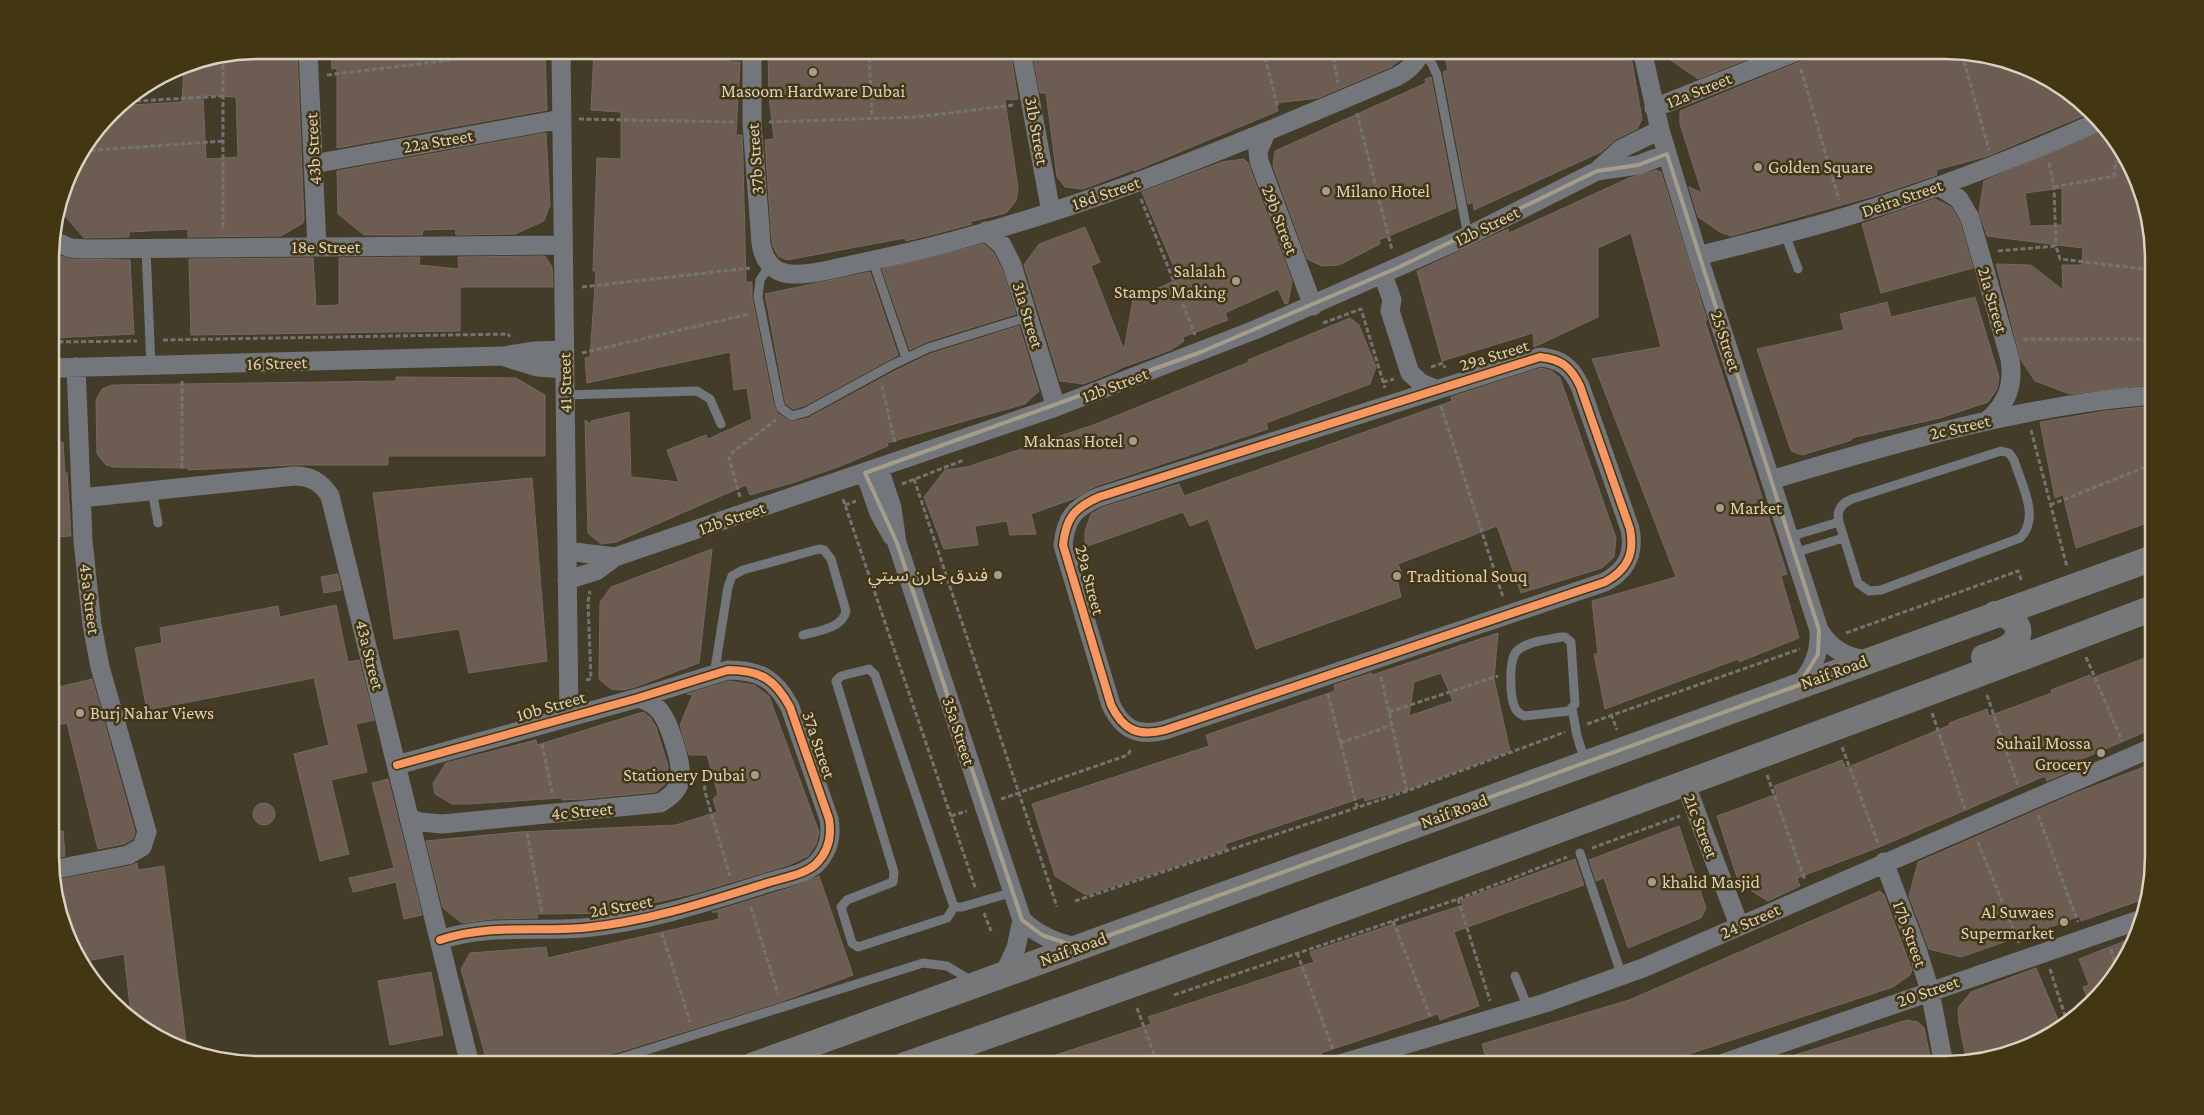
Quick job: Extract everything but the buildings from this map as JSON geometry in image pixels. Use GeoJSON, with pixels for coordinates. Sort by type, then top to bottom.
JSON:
{"type":"FeatureCollection","features":[{"type":"Feature","properties":{"kind":"main road","name":"Naif Road"},"geometry":{"type":"LineString","coordinates":[[779,1056],[2145,561]]}},
{"type":"Feature","properties":{"kind":"main road"},"geometry":{"type":"LineString","coordinates":[[931,1056],[1107,994],[1685,783],[1764,767],[1835,727],[2145,611]]}},
{"type":"Feature","properties":{"kind":"main road"},"geometry":{"type":"LineString","coordinates":[[1896,704],[1930,679],[2012,645],[2018,631],[2016,623],[2011,617],[2004,614],[1995,614]]}},
{"type":"Feature","properties":{"kind":"street","name":"43b Street"},"geometry":{"type":"LineString","coordinates":[[308,59],[317,247]]}},
{"type":"Feature","properties":{"kind":"street","name":"41 Street"},"geometry":{"type":"LineString","coordinates":[[561,59],[569,717]]}},
{"type":"Feature","properties":{"kind":"street","name":"37b Street"},"geometry":{"type":"LineString","coordinates":[[752,59],[752,123],[761,242],[763,255],[770,265]]}},
{"type":"Feature","properties":{"kind":"street","name":"31b Street"},"geometry":{"type":"LineString","coordinates":[[1024,59],[1051,212]]}},
{"type":"Feature","properties":{"kind":"street","name":"18d Street"},"geometry":{"type":"LineString","coordinates":[[770,265],[781,272],[793,274],[873,261],[1051,212],[1135,183],[1274,129],[1406,72],[1417,59]]}},
{"type":"Feature","properties":{"kind":"street","name":"25 Street"},"geometry":{"type":"LineString","coordinates":[[1644,59],[1660,130],[1698,256],[1819,630],[1826,640],[1845,655],[1868,660]]}},
{"type":"Feature","properties":{"kind":"street","name":"12a Street"},"geometry":{"type":"LineString","coordinates":[[1654,108],[1778,59]]}},
{"type":"Feature","properties":{"kind":"street","name":"22a Street"},"geometry":{"type":"LineString","coordinates":[[313,164],[562,119]]}},
{"type":"Feature","properties":{"kind":"street","name":"Deira Street"},"geometry":{"type":"LineString","coordinates":[[1698,256],[1844,218],[1993,166],[2093,124]]}},
{"type":"Feature","properties":{"kind":"street","name":"29b Street"},"geometry":{"type":"LineString","coordinates":[[1274,129],[1258,151],[1259,161],[1313,306]]}},
{"type":"Feature","properties":{"kind":"street","name":"12b Street"},"geometry":{"type":"LineString","coordinates":[[567,580],[596,571],[615,557],[1056,407],[1201,352],[1313,306],[1468,236],[1597,171],[1621,149],[1660,130]]}},
{"type":"Feature","properties":{"kind":"street","name":"12b Street"},"geometry":{"type":"LineString","coordinates":[[1597,171],[1638,165],[1667,154]]}},
{"type":"Feature","properties":{"kind":"street","name":"21a Street"},"geometry":{"type":"LineString","coordinates":[[1939,186],[1959,198],[1966,208],[2010,359],[2012,382],[2003,404],[1987,420]]}},
{"type":"Feature","properties":{"kind":"street","name":"31a Street"},"geometry":{"type":"LineString","coordinates":[[986,231],[994,237],[1008,254],[1056,407]]}},
{"type":"Feature","properties":{"kind":"street","name":"18e Street"},"geometry":{"type":"LineString","coordinates":[[59,243],[70,248],[88,249],[563,246]]}},
{"type":"Feature","properties":{"kind":"street"},"geometry":{"type":"LineString","coordinates":[[1383,274],[1392,300],[1390,311],[1410,373],[1421,383],[1435,389]]}},
{"type":"Feature","properties":{"kind":"street","name":"16 Street"},"geometry":{"type":"LineString","coordinates":[[59,368],[503,356],[533,351],[565,359]]}},
{"type":"Feature","properties":{"kind":"street","name":"16 Street"},"geometry":{"type":"LineString","coordinates":[[503,356],[538,367],[565,359]]}},
{"type":"Feature","properties":{"kind":"street","name":"29a Street"},"geometry":{"type":"LineString","coordinates":[[1540,357],[1553,358],[1565,364],[1574,374],[1580,386],[1630,529],[1633,542],[1631,555],[1626,567],[1616,576],[1605,582],[1165,730],[1152,734],[1138,732],[1126,727],[1117,717],[1111,705],[1063,545],[1065,529],[1072,515],[1084,504],[1099,497],[1435,389],[1540,357]]}},
{"type":"Feature","properties":{"kind":"street","name":"45a Street"},"geometry":{"type":"LineString","coordinates":[[59,868],[136,852],[146,840],[146,824],[100,667],[92,625],[86,583],[76,367]]}},
{"type":"Feature","properties":{"kind":"street"},"geometry":{"type":"LineString","coordinates":[[1394,402],[1410,373]]}},
{"type":"Feature","properties":{"kind":"street","name":"2c Street"},"geometry":{"type":"LineString","coordinates":[[1771,480],[1909,440],[1987,420],[2106,400],[2145,396]]}},
{"type":"Feature","properties":{"kind":"street","name":"35a Street"},"geometry":{"type":"LineString","coordinates":[[872,471],[886,490],[894,517],[897,543]]}},
{"type":"Feature","properties":{"kind":"street","name":"35a Street"},"geometry":{"type":"LineString","coordinates":[[872,471],[880,513],[897,543],[1022,920],[1016,948],[1004,974]]}},
{"type":"Feature","properties":{"kind":"street","name":"43a Street"},"geometry":{"type":"LineString","coordinates":[[81,498],[294,476],[305,476],[324,486],[334,506],[468,1056]]}},
{"type":"Feature","properties":{"kind":"street","name":"12b Street"},"geometry":{"type":"LineString","coordinates":[[567,551],[615,557]]}},
{"type":"Feature","properties":{"kind":"street","name":"25 Street"},"geometry":{"type":"LineString","coordinates":[[1799,685],[1814,665],[1818,654],[1819,630]]}},
{"type":"Feature","properties":{"kind":"street","name":"37a Street"},"geometry":{"type":"LineString","coordinates":[[714,675],[728,670],[744,670],[759,674],[772,682],[782,693],[790,707],[831,832],[829,844],[823,856],[814,866],[803,872]]}},
{"type":"Feature","properties":{"kind":"street","name":"10b Street"},"geometry":{"type":"LineString","coordinates":[[397,765],[714,675]]}},
{"type":"Feature","properties":{"kind":"street"},"geometry":{"type":"LineString","coordinates":[[664,718],[667,701],[676,686]]}},
{"type":"Feature","properties":{"kind":"street","name":"4c Street"},"geometry":{"type":"LineString","coordinates":[[410,818],[431,824],[650,805],[669,798],[680,781],[681,771],[664,718],[652,704],[638,698]]}},
{"type":"Feature","properties":{"kind":"street","name":"24 Street"},"geometry":{"type":"LineString","coordinates":[[1365,1056],[1528,1008],[1622,976],[2145,751]]}},
{"type":"Feature","properties":{"kind":"street","name":"21c Street"},"geometry":{"type":"LineString","coordinates":[[1685,783],[1739,925]]}},
{"type":"Feature","properties":{"kind":"street","name":"17b Street"},"geometry":{"type":"LineString","coordinates":[[1884,862],[1930,991],[1942,1056]]}},
{"type":"Feature","properties":{"kind":"street","name":"2d Street"},"geometry":{"type":"LineString","coordinates":[[440,940],[474,931],[546,930],[620,923],[656,916],[803,872]]}},
{"type":"Feature","properties":{"kind":"street"},"geometry":{"type":"LineString","coordinates":[[1022,920],[1042,935],[1065,945],[1077,947]]}},
{"type":"Feature","properties":{"kind":"street","name":"20 Street"},"geometry":{"type":"LineString","coordinates":[[1744,1056],[2135,922]]}},
{"type":"Feature","properties":{"kind":"lane"},"geometry":{"type":"LineString","coordinates":[[1428,59],[1437,75],[1468,236]]}},
{"type":"Feature","properties":{"kind":"lane"},"geometry":{"type":"LineString","coordinates":[[1786,234],[1798,269]]}},
{"type":"Feature","properties":{"kind":"lane"},"geometry":{"type":"LineString","coordinates":[[146,249],[151,366]]}},
{"type":"Feature","properties":{"kind":"lane"},"geometry":{"type":"LineString","coordinates":[[873,261],[906,358]]}},
{"type":"Feature","properties":{"kind":"lane"},"geometry":{"type":"LineString","coordinates":[[770,265],[764,272],[758,288],[761,310],[781,408],[792,416],[800,415],[878,372],[951,339],[1028,317]]}},
{"type":"Feature","properties":{"kind":"lane"},"geometry":{"type":"LineString","coordinates":[[565,395],[697,391],[710,399],[721,424]]}},
{"type":"Feature","properties":{"kind":"lane"},"geometry":{"type":"LineString","coordinates":[[2001,452],[2009,454],[2014,460],[2030,520],[2029,527],[2020,538],[1875,591],[1869,591],[1858,583],[1839,522],[1839,510],[1842,505],[1852,498],[2001,452]]}},
{"type":"Feature","properties":{"kind":"lane"},"geometry":{"type":"LineString","coordinates":[[152,490],[158,523]]}},
{"type":"Feature","properties":{"kind":"lane"},"geometry":{"type":"LineString","coordinates":[[1792,545],[1839,522]]}},
{"type":"Feature","properties":{"kind":"lane"},"geometry":{"type":"LineString","coordinates":[[1792,545],[1843,538]]}},
{"type":"Feature","properties":{"kind":"lane"},"geometry":{"type":"LineString","coordinates":[[714,675],[728,587],[732,576],[743,570],[819,549],[824,550],[831,559],[846,611],[845,616],[837,624],[803,635]]}},
{"type":"Feature","properties":{"kind":"lane"},"geometry":{"type":"LineString","coordinates":[[1572,708],[1565,712],[1529,717],[1519,714],[1514,704],[1511,672],[1512,658],[1522,647],[1561,637],[1568,639],[1571,646],[1576,699],[1572,708],[1577,736],[1586,763]]}},
{"type":"Feature","properties":{"kind":"lane"},"geometry":{"type":"LineString","coordinates":[[869,669],[875,675],[954,907],[948,918],[858,947],[852,943],[841,907],[847,900],[892,882],[894,872],[836,681],[841,676],[869,669]]}},
{"type":"Feature","properties":{"kind":"lane"},"geometry":{"type":"LineString","coordinates":[[1580,852],[1622,976]]}},
{"type":"Feature","properties":{"kind":"lane"},"geometry":{"type":"LineString","coordinates":[[954,907],[962,908],[1013,892]]}},
{"type":"Feature","properties":{"kind":"lane"},"geometry":{"type":"LineString","coordinates":[[627,1056],[922,963],[947,966],[976,984]]}},
{"type":"Feature","properties":{"kind":"lane"},"geometry":{"type":"LineString","coordinates":[[1515,976],[1528,1008]]}},
{"type":"Feature","properties":{"kind":"path"},"geometry":{"type":"LineString","coordinates":[[309,77],[460,59]]}},
{"type":"Feature","properties":{"kind":"path"},"geometry":{"type":"LineString","coordinates":[[869,59],[872,117]]}},
{"type":"Feature","properties":{"kind":"path"},"geometry":{"type":"LineString","coordinates":[[1264,59],[1274,129]]}},
{"type":"Feature","properties":{"kind":"path"},"geometry":{"type":"LineString","coordinates":[[1335,59],[1347,98],[1383,274]]}},
{"type":"Feature","properties":{"kind":"path"},"geometry":{"type":"LineString","coordinates":[[1800,59],[1844,218]]}},
{"type":"Feature","properties":{"kind":"path"},"geometry":{"type":"LineString","coordinates":[[1964,59],[1993,166]]}},
{"type":"Feature","properties":{"kind":"path"},"geometry":{"type":"LineString","coordinates":[[223,62],[224,248]]}},
{"type":"Feature","properties":{"kind":"path"},"geometry":{"type":"LineString","coordinates":[[136,101],[223,96]]}},
{"type":"Feature","properties":{"kind":"path"},"geometry":{"type":"LineString","coordinates":[[562,119],[752,123],[872,117],[917,117],[1032,103]]}},
{"type":"Feature","properties":{"kind":"path"},"geometry":{"type":"LineString","coordinates":[[90,151],[223,142]]}},
{"type":"Feature","properties":{"kind":"path"},"geometry":{"type":"LineString","coordinates":[[2045,145],[2054,187],[2056,246],[2060,259],[2145,269]]}},
{"type":"Feature","properties":{"kind":"path"},"geometry":{"type":"LineString","coordinates":[[2054,187],[2114,176],[2116,162],[2120,162]]}},
{"type":"Feature","properties":{"kind":"path"},"geometry":{"type":"LineString","coordinates":[[1135,183],[1201,352]]}},
{"type":"Feature","properties":{"kind":"path"},"geometry":{"type":"LineString","coordinates":[[1980,252],[2056,246]]}},
{"type":"Feature","properties":{"kind":"path"},"geometry":{"type":"LineString","coordinates":[[564,289],[770,265]]}},
{"type":"Feature","properties":{"kind":"path"},"geometry":{"type":"LineString","coordinates":[[1316,326],[1361,309],[1394,402]]}},
{"type":"Feature","properties":{"kind":"path"},"geometry":{"type":"LineString","coordinates":[[565,359],[761,310]]}},
{"type":"Feature","properties":{"kind":"path"},"geometry":{"type":"LineString","coordinates":[[59,342],[508,334],[513,344],[534,341],[533,351]]}},
{"type":"Feature","properties":{"kind":"path"},"geometry":{"type":"LineString","coordinates":[[2004,339],[2145,339]]}},
{"type":"Feature","properties":{"kind":"path"},"geometry":{"type":"LineString","coordinates":[[182,365],[182,487]]}},
{"type":"Feature","properties":{"kind":"path"},"geometry":{"type":"LineString","coordinates":[[878,372],[899,461]]}},
{"type":"Feature","properties":{"kind":"path"},"geometry":{"type":"LineString","coordinates":[[1435,389],[1508,614]]}},
{"type":"Feature","properties":{"kind":"path"},"geometry":{"type":"LineString","coordinates":[[745,514],[729,458],[732,452],[786,413]]}},
{"type":"Feature","properties":{"kind":"path"},"geometry":{"type":"LineString","coordinates":[[2026,413],[2072,587]]}},
{"type":"Feature","properties":{"kind":"path"},"geometry":{"type":"LineString","coordinates":[[886,490],[968,458]]}},
{"type":"Feature","properties":{"kind":"path"},"geometry":{"type":"LineString","coordinates":[[2050,505],[2145,467]]}},
{"type":"Feature","properties":{"kind":"path"},"geometry":{"type":"LineString","coordinates":[[914,479],[1057,907]]}},
{"type":"Feature","properties":{"kind":"path"},"geometry":{"type":"LineString","coordinates":[[836,483],[990,931]]}},
{"type":"Feature","properties":{"kind":"path"},"geometry":{"type":"LineString","coordinates":[[2078,637],[2129,758]]}},
{"type":"Feature","properties":{"kind":"path"},"geometry":{"type":"LineString","coordinates":[[1377,659],[1407,791]]}},
{"type":"Feature","properties":{"kind":"path"},"geometry":{"type":"LineString","coordinates":[[1389,712],[1511,672]]}},
{"type":"Feature","properties":{"kind":"path"},"geometry":{"type":"LineString","coordinates":[[1980,674],[2028,801],[2084,939]]}},
{"type":"Feature","properties":{"kind":"path"},"geometry":{"type":"LineString","coordinates":[[1324,677],[1357,807]]}},
{"type":"Feature","properties":{"kind":"path"},"geometry":{"type":"LineString","coordinates":[[1925,694],[1971,825],[2025,958]]}},
{"type":"Feature","properties":{"kind":"path"},"geometry":{"type":"LineString","coordinates":[[1340,743],[1392,725]]}},
{"type":"Feature","properties":{"kind":"path"},"geometry":{"type":"LineString","coordinates":[[538,726],[556,814]]}},
{"type":"Feature","properties":{"kind":"path"},"geometry":{"type":"LineString","coordinates":[[1835,727],[1884,862]]}},
{"type":"Feature","properties":{"kind":"path"},"geometry":{"type":"LineString","coordinates":[[951,816],[1128,754],[1138,732]]}},
{"type":"Feature","properties":{"kind":"path"},"geometry":{"type":"LineString","coordinates":[[1759,782],[1764,767]]}},
{"type":"Feature","properties":{"kind":"path"},"geometry":{"type":"LineString","coordinates":[[1764,767],[1810,894]]}},
{"type":"Feature","properties":{"kind":"path"},"geometry":{"type":"LineString","coordinates":[[704,778],[705,792],[782,1007]]}},
{"type":"Feature","properties":{"kind":"path"},"geometry":{"type":"LineString","coordinates":[[1165,998],[1458,899],[1682,815],[1686,824]]}},
{"type":"Feature","properties":{"kind":"path"},"geometry":{"type":"LineString","coordinates":[[524,816],[546,930]]}},
{"type":"Feature","properties":{"kind":"path"},"geometry":{"type":"LineString","coordinates":[[1458,899],[1495,1018]]}},
{"type":"Feature","properties":{"kind":"path"},"geometry":{"type":"LineString","coordinates":[[656,916],[694,1035]]}},
{"type":"Feature","properties":{"kind":"path"},"geometry":{"type":"LineString","coordinates":[[1393,921],[1437,1035]]}},
{"type":"Feature","properties":{"kind":"path"},"geometry":{"type":"LineString","coordinates":[[2106,932],[2115,963]]}},
{"type":"Feature","properties":{"kind":"path"},"geometry":{"type":"LineString","coordinates":[[2044,952],[2065,1016]]}},
{"type":"Feature","properties":{"kind":"path"},"geometry":{"type":"LineString","coordinates":[[1297,953],[1335,1056]]}},
{"type":"Feature","properties":{"kind":"path"},"geometry":{"type":"LineString","coordinates":[[1129,1011],[1146,1005]]}},
{"type":"Feature","properties":{"kind":"path"},"geometry":{"type":"LineString","coordinates":[[1137,1008],[1155,1056]]}},
{"type":"Feature","properties":{"kind":"highlighted area"},"geometry":{"type":"Polygon","coordinates":[[[1667,154],[1819,630],[1818,654],[1799,685],[1077,947],[1042,935],[1022,920],[897,543],[865,473],[1201,352],[1397,268],[1597,171],[1638,165],[1667,154]]]}},
{"type":"Feature","properties":{"kind":"cycle path"},"geometry":{"type":"LineString","coordinates":[[1540,357],[1560,362],[1569,369],[1580,386],[1630,529],[1630,554],[1624,567],[1619,572],[1605,582],[1165,730],[1147,733],[1132,730],[1126,726],[1111,705],[1063,545],[1066,528],[1077,510],[1099,497],[1540,357]]}},
{"type":"Feature","properties":{"kind":"cycle path"},"geometry":{"type":"LineString","coordinates":[[397,765],[638,698],[728,670],[739,670],[758,674],[765,678],[784,697],[790,707],[829,819],[830,837],[824,854],[811,868],[793,876],[699,904],[630,921],[583,928],[493,930],[457,935],[440,940]]}},
{"type":"Feature","properties":{"kind":"place","name":"Masoom Hardware Dubai"},"geometry":{"type":"Point","coordinates":[813,72]}},
{"type":"Feature","properties":{"kind":"place","name":"Golden Square"},"geometry":{"type":"Point","coordinates":[1758,167]}},
{"type":"Feature","properties":{"kind":"place","name":"Milano Hotel"},"geometry":{"type":"Point","coordinates":[1326,191]}},
{"type":"Feature","properties":{"kind":"place","name":"Salalah Stamps Making"},"geometry":{"type":"Point","coordinates":[1236,281]}},
{"type":"Feature","properties":{"kind":"place","name":"Maknas Hotel"},"geometry":{"type":"Point","coordinates":[1133,441]}},
{"type":"Feature","properties":{"kind":"place","name":"Market"},"geometry":{"type":"Point","coordinates":[1720,508]}},
{"type":"Feature","properties":{"kind":"place","name":"فندق جارن سيتي"},"geometry":{"type":"Point","coordinates":[998,575]}},
{"type":"Feature","properties":{"kind":"place","name":"Traditional Souq"},"geometry":{"type":"Point","coordinates":[1397,576]}},
{"type":"Feature","properties":{"kind":"place","name":"Burj Nahar Views"},"geometry":{"type":"Point","coordinates":[80,713]}},
{"type":"Feature","properties":{"kind":"place","name":"Suhail Mossa Grocery"},"geometry":{"type":"Point","coordinates":[2101,753]}},
{"type":"Feature","properties":{"kind":"place","name":"Stationery Dubai"},"geometry":{"type":"Point","coordinates":[755,775]}},
{"type":"Feature","properties":{"kind":"place","name":"khalid Masjid"},"geometry":{"type":"Point","coordinates":[1652,882]}},
{"type":"Feature","properties":{"kind":"place","name":"Al Suwaes Supermarket"},"geometry":{"type":"Point","coordinates":[2064,922]}}]}
